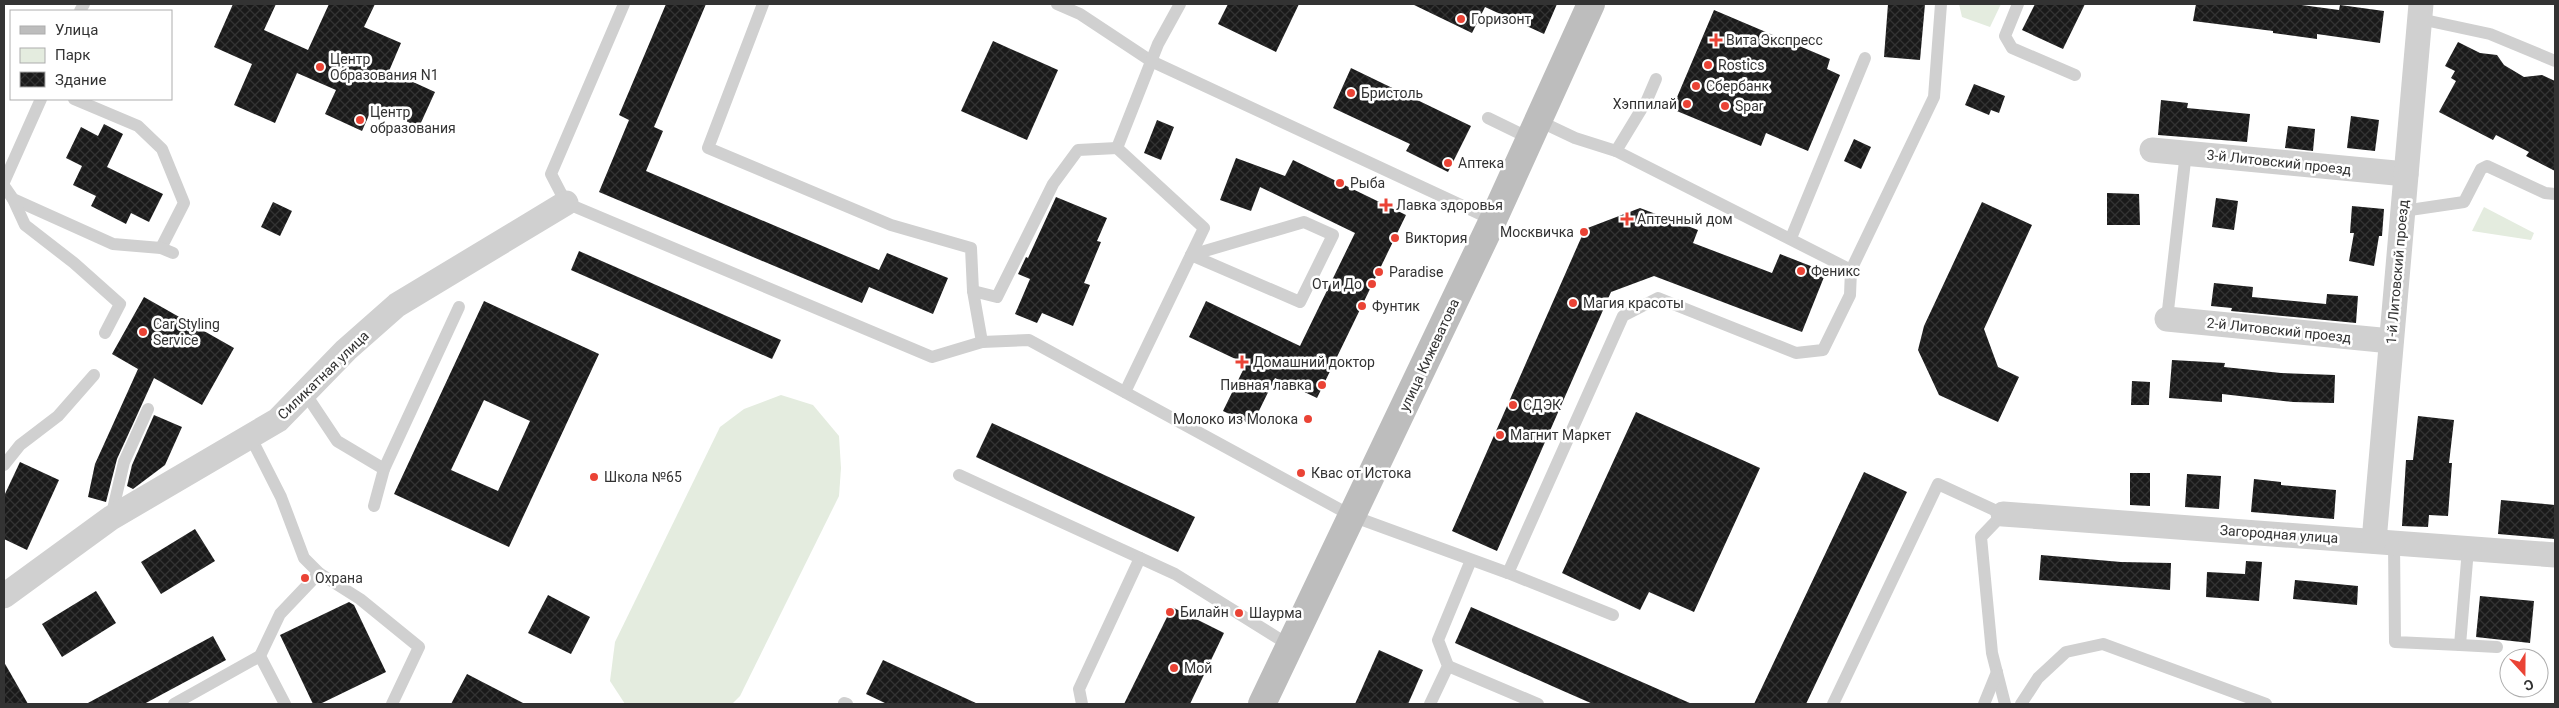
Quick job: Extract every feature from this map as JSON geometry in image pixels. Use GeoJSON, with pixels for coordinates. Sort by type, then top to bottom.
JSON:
{"type":"FeatureCollection","features":[{"type":"Feature","properties":{"kind":"main road","name":"улица Кижеватова"},"geometry":{"type":"LineString","coordinates":[[1262,704],[1492,220],[1591,4]]}},
{"type":"Feature","properties":{"kind":"street","name":"1-й Литовский проезд"},"geometry":{"type":"LineString","coordinates":[[2384,542],[2391,341],[2420,11]]}},
{"type":"Feature","properties":{"kind":"street","name":"3-й Литовский проезд"},"geometry":{"type":"LineString","coordinates":[[2152,150],[2406,174]]}},
{"type":"Feature","properties":{"kind":"street","name":"Силикатная улица"},"geometry":{"type":"LineString","coordinates":[[4,596],[110,518],[278,420],[346,350],[397,305],[566,203]]}},
{"type":"Feature","properties":{"kind":"street","name":"2-й Литовский проезд"},"geometry":{"type":"LineString","coordinates":[[2167,319],[2391,341]]}},
{"type":"Feature","properties":{"kind":"street","name":"Загородная улица"},"geometry":{"type":"LineString","coordinates":[[2003,514],[2555,555]]}},
{"type":"Feature","properties":{"kind":"lane"},"geometry":{"type":"LineString","coordinates":[[624,4],[551,174],[566,203],[932,357],[982,342],[1029,340],[1352,516],[1508,573],[1613,615]]}},
{"type":"Feature","properties":{"kind":"lane"},"geometry":{"type":"LineString","coordinates":[[763,4],[708,148],[891,225],[971,248],[974,291],[982,342]]}},
{"type":"Feature","properties":{"kind":"lane"},"geometry":{"type":"LineString","coordinates":[[1057,4],[1080,14],[1151,61],[1492,220]]}},
{"type":"Feature","properties":{"kind":"lane"},"geometry":{"type":"LineString","coordinates":[[1117,148],[1151,61],[1180,4]]}},
{"type":"Feature","properties":{"kind":"lane"},"geometry":{"type":"LineString","coordinates":[[1508,573],[1622,316],[1658,298],[1796,352],[1823,350],[1850,295],[1852,270],[1934,97],[1941,4]]}},
{"type":"Feature","properties":{"kind":"lane"},"geometry":{"type":"LineString","coordinates":[[2018,4],[2005,36],[2012,48],[2075,76]]}},
{"type":"Feature","properties":{"kind":"lane"},"geometry":{"type":"LineString","coordinates":[[2420,11],[2490,34],[2555,61]]}},
{"type":"Feature","properties":{"kind":"lane"},"geometry":{"type":"LineString","coordinates":[[1791,238],[1865,58]]}},
{"type":"Feature","properties":{"kind":"lane"},"geometry":{"type":"LineString","coordinates":[[1616,151],[1647,100],[1656,79]]}},
{"type":"Feature","properties":{"kind":"lane"},"geometry":{"type":"LineString","coordinates":[[4,182],[41,100]]}},
{"type":"Feature","properties":{"kind":"lane"},"geometry":{"type":"LineString","coordinates":[[76,100],[138,126],[162,149],[184,203],[161,248]]}},
{"type":"Feature","properties":{"kind":"lane"},"geometry":{"type":"LineString","coordinates":[[1488,118],[1575,138],[1616,151],[1852,270]]}},
{"type":"Feature","properties":{"kind":"lane"},"geometry":{"type":"LineString","coordinates":[[974,291],[996,297],[1054,184],[1078,150],[1117,148],[1204,228],[1125,392]]}},
{"type":"Feature","properties":{"kind":"lane"},"geometry":{"type":"LineString","coordinates":[[2167,319],[2186,152]]}},
{"type":"Feature","properties":{"kind":"lane"},"geometry":{"type":"LineString","coordinates":[[2403,211],[2464,202],[2481,169],[2487,166],[2546,193],[2555,194]]}},
{"type":"Feature","properties":{"kind":"lane"},"geometry":{"type":"LineString","coordinates":[[4,186],[14,199],[25,225],[74,263],[120,304],[105,333]]}},
{"type":"Feature","properties":{"kind":"lane"},"geometry":{"type":"LineString","coordinates":[[14,199],[113,244],[161,248],[173,253]]}},
{"type":"Feature","properties":{"kind":"lane"},"geometry":{"type":"LineString","coordinates":[[1304,222],[1333,235],[1300,302],[1191,255],[1304,222]]}},
{"type":"Feature","properties":{"kind":"lane"},"geometry":{"type":"LineString","coordinates":[[374,506],[384,469],[459,307]]}},
{"type":"Feature","properties":{"kind":"lane"},"geometry":{"type":"LineString","coordinates":[[4,466],[20,445],[58,416],[94,375]]}},
{"type":"Feature","properties":{"kind":"lane"},"geometry":{"type":"LineString","coordinates":[[305,393],[337,441],[384,469]]}},
{"type":"Feature","properties":{"kind":"lane"},"geometry":{"type":"LineString","coordinates":[[110,518],[124,462],[148,409]]}},
{"type":"Feature","properties":{"kind":"lane"},"geometry":{"type":"LineString","coordinates":[[250,436],[281,497],[304,558],[319,573],[360,599],[419,647],[392,704]]}},
{"type":"Feature","properties":{"kind":"lane"},"geometry":{"type":"LineString","coordinates":[[959,475],[1175,574],[1289,645]]}},
{"type":"Feature","properties":{"kind":"lane"},"geometry":{"type":"LineString","coordinates":[[1833,704],[1938,484],[2003,514],[1981,537],[1992,653],[2005,704]]}},
{"type":"Feature","properties":{"kind":"lane"},"geometry":{"type":"LineString","coordinates":[[2384,542],[2395,642],[2497,647]]}},
{"type":"Feature","properties":{"kind":"lane"},"geometry":{"type":"LineString","coordinates":[[2460,645],[2468,549]]}},
{"type":"Feature","properties":{"kind":"lane"},"geometry":{"type":"LineString","coordinates":[[1082,704],[1079,689],[1140,558]]}},
{"type":"Feature","properties":{"kind":"lane"},"geometry":{"type":"LineString","coordinates":[[1471,560],[1438,640],[1448,666],[1538,704]]}},
{"type":"Feature","properties":{"kind":"lane"},"geometry":{"type":"LineString","coordinates":[[174,704],[260,656],[280,614],[319,573]]}},
{"type":"Feature","properties":{"kind":"lane"},"geometry":{"type":"LineString","coordinates":[[2021,704],[2038,678],[2066,652],[2103,644],[2266,704]]}},
{"type":"Feature","properties":{"kind":"lane"},"geometry":{"type":"LineString","coordinates":[[260,656],[285,704]]}},
{"type":"Feature","properties":{"kind":"lane"},"geometry":{"type":"LineString","coordinates":[[1430,704],[1448,666]]}},
{"type":"Feature","properties":{"kind":"lane"},"geometry":{"type":"LineString","coordinates":[[1984,704],[1997,672]]}},
{"type":"Feature","properties":{"kind":"green space"},"geometry":{"type":"Polygon","coordinates":[[[1959,4],[2001,4],[1990,27],[1962,17],[1959,4]]]}},
{"type":"Feature","properties":{"kind":"green space"},"geometry":{"type":"Polygon","coordinates":[[[2484,207],[2534,233],[2531,240],[2472,231],[2484,207]]]}},
{"type":"Feature","properties":{"kind":"green space"},"geometry":{"type":"Polygon","coordinates":[[[781,395],[813,405],[839,436],[841,468],[839,496],[740,696],[732,704],[625,704],[610,681],[615,642],[720,427],[744,409],[781,395]]]}},
{"type":"Feature","properties":{"kind":"building","name":"Центр Образования N1"},"geometry":{"type":"Polygon","coordinates":[[[233,4],[276,4],[264,30],[308,50],[329,4],[375,4],[364,27],[401,43],[389,71],[435,92],[419,127],[373,106],[362,131],[325,114],[336,90],[297,73],[275,123],[234,105],[252,64],[214,47],[233,4]]]}},
{"type":"Feature","properties":{"kind":"building"},"geometry":{"type":"Polygon","coordinates":[[[666,4],[706,4],[654,127],[663,131],[646,171],[879,270],[887,253],[948,278],[933,314],[869,287],[862,303],[599,192],[629,120],[619,115],[666,4]]]}},
{"type":"Feature","properties":{"kind":"building"},"geometry":{"type":"Polygon","coordinates":[[[1228,4],[1299,4],[1276,52],[1218,24],[1228,4]]]}},
{"type":"Feature","properties":{"kind":"building"},"geometry":{"type":"Polygon","coordinates":[[[1412,4],[1557,4],[1544,34],[1485,7],[1472,33],[1412,4]]]}},
{"type":"Feature","properties":{"kind":"building"},"geometry":{"type":"Polygon","coordinates":[[[1888,4],[1925,4],[1920,60],[1884,57],[1888,4]]]}},
{"type":"Feature","properties":{"kind":"building"},"geometry":{"type":"Polygon","coordinates":[[[2035,4],[2085,4],[2063,49],[2022,30],[2035,4]]]}},
{"type":"Feature","properties":{"kind":"building"},"geometry":{"type":"Polygon","coordinates":[[[2196,4],[2294,4],[2339,10],[2340,5],[2384,11],[2380,43],[2317,34],[2317,39],[2273,33],[2273,31],[2193,21],[2196,4]]]}},
{"type":"Feature","properties":{"kind":"building"},"geometry":{"type":"Polygon","coordinates":[[[1714,10],[1830,59],[1827,69],[1840,75],[1808,151],[1766,133],[1761,146],[1672,109],[1714,10]]]}},
{"type":"Feature","properties":{"kind":"building"},"geometry":{"type":"Polygon","coordinates":[[[993,41],[1058,70],[1027,140],[961,111],[993,41]]]}},
{"type":"Feature","properties":{"kind":"building"},"geometry":{"type":"Polygon","coordinates":[[[2458,42],[2480,53],[2497,55],[2504,65],[2524,77],[2542,75],[2555,81],[2555,171],[2526,156],[2529,152],[2496,135],[2493,140],[2439,112],[2456,81],[2451,78],[2455,71],[2445,66],[2458,42]]]}},
{"type":"Feature","properties":{"kind":"building"},"geometry":{"type":"Polygon","coordinates":[[[1351,68],[1471,126],[1448,172],[1406,151],[1410,144],[1333,108],[1351,68]]]}},
{"type":"Feature","properties":{"kind":"building"},"geometry":{"type":"Polygon","coordinates":[[[1974,84],[2005,96],[1999,113],[1991,110],[1989,115],[1965,105],[1974,84]]]}},
{"type":"Feature","properties":{"kind":"building"},"geometry":{"type":"Polygon","coordinates":[[[2161,100],[2188,103],[2187,108],[2250,114],[2247,142],[2158,135],[2161,100]]]}},
{"type":"Feature","properties":{"kind":"building"},"geometry":{"type":"Polygon","coordinates":[[[2351,116],[2379,120],[2375,151],[2347,148],[2351,116]]]}},
{"type":"Feature","properties":{"kind":"building"},"geometry":{"type":"Polygon","coordinates":[[[1157,120],[1174,127],[1161,160],[1144,153],[1157,120]]]}},
{"type":"Feature","properties":{"kind":"building"},"geometry":{"type":"Polygon","coordinates":[[[104,124],[123,134],[107,167],[163,194],[149,222],[131,213],[126,224],[91,206],[96,196],[73,185],[82,166],[66,158],[81,127],[98,136],[104,124]]]}},
{"type":"Feature","properties":{"kind":"building"},"geometry":{"type":"Polygon","coordinates":[[[2288,126],[2315,129],[2313,151],[2285,148],[2288,126]]]}},
{"type":"Feature","properties":{"kind":"building"},"geometry":{"type":"Polygon","coordinates":[[[1854,139],[1871,147],[1861,169],[1844,161],[1854,139]]]}},
{"type":"Feature","properties":{"kind":"building"},"geometry":{"type":"Polygon","coordinates":[[[1236,158],[1285,176],[1293,160],[1406,215],[1317,398],[1275,378],[1252,425],[1223,411],[1246,364],[1189,337],[1206,301],[1300,346],[1355,233],[1260,187],[1251,211],[1220,200],[1236,158]]]}},
{"type":"Feature","properties":{"kind":"building"},"geometry":{"type":"Polygon","coordinates":[[[2107,193],[2139,194],[2140,225],[2107,225],[2107,193]]]}},
{"type":"Feature","properties":{"kind":"building"},"geometry":{"type":"Polygon","coordinates":[[[1056,197],[1107,218],[1097,241],[1101,242],[1084,283],[1090,285],[1073,326],[1042,313],[1037,323],[1015,314],[1030,279],[1018,274],[1026,257],[1028,258],[1056,197]]]}},
{"type":"Feature","properties":{"kind":"building"},"geometry":{"type":"Polygon","coordinates":[[[2216,198],[2238,201],[2234,230],[2212,227],[2216,198]]]}},
{"type":"Feature","properties":{"kind":"building"},"geometry":{"type":"Polygon","coordinates":[[[273,202],[292,211],[280,236],[261,227],[273,202]]]}},
{"type":"Feature","properties":{"kind":"building"},"geometry":{"type":"Polygon","coordinates":[[[1982,202],[2032,225],[1984,329],[1998,367],[2019,377],[1998,422],[1939,395],[1918,350],[1924,326],[1982,202]]]}},
{"type":"Feature","properties":{"kind":"building"},"geometry":{"type":"Polygon","coordinates":[[[2352,206],[2384,209],[2382,236],[2379,236],[2374,266],[2349,261],[2354,233],[2350,233],[2352,206]]]}},
{"type":"Feature","properties":{"kind":"building"},"geometry":{"type":"Polygon","coordinates":[[[1640,208],[1698,230],[1693,243],[1772,273],[1780,254],[1826,272],[1802,332],[1654,276],[1611,292],[1497,551],[1452,531],[1585,229],[1640,208]]]}},
{"type":"Feature","properties":{"kind":"building"},"geometry":{"type":"Polygon","coordinates":[[[579,251],[781,340],[772,359],[571,270],[579,251]]]}},
{"type":"Feature","properties":{"kind":"building"},"geometry":{"type":"Polygon","coordinates":[[[2214,283],[2253,287],[2252,297],[2326,304],[2327,294],[2358,296],[2356,323],[2231,311],[2232,308],[2211,306],[2214,283]]]}},
{"type":"Feature","properties":{"kind":"building"},"geometry":{"type":"Polygon","coordinates":[[[144,297],[234,348],[202,405],[154,378],[117,459],[106,502],[88,497],[95,464],[138,369],[112,354],[144,297]]]}},
{"type":"Feature","properties":{"kind":"building"},"geometry":{"type":"Polygon","coordinates":[[[484,301],[599,354],[509,547],[394,494],[484,301]],[[484,400],[451,470],[498,491],[530,421],[484,400]]]}},
{"type":"Feature","properties":{"kind":"building"},"geometry":{"type":"Polygon","coordinates":[[[2172,360],[2225,363],[2224,367],[2281,373],[2335,375],[2334,403],[2293,402],[2222,394],[2222,402],[2169,398],[2172,360]]]}},
{"type":"Feature","properties":{"kind":"building"},"geometry":{"type":"Polygon","coordinates":[[[2132,381],[2150,382],[2149,405],[2131,405],[2132,381]]]}},
{"type":"Feature","properties":{"kind":"building"},"geometry":{"type":"Polygon","coordinates":[[[1636,412],[1760,468],[1694,612],[1649,592],[1640,610],[1562,573],[1636,412]]]}},
{"type":"Feature","properties":{"kind":"building"},"geometry":{"type":"Polygon","coordinates":[[[154,415],[182,427],[165,465],[133,489],[127,486],[132,465],[154,415]]]}},
{"type":"Feature","properties":{"kind":"building"},"geometry":{"type":"Polygon","coordinates":[[[2418,416],[2454,420],[2449,463],[2452,463],[2448,516],[2429,515],[2428,527],[2402,526],[2406,460],[2413,460],[2418,416]]]}},
{"type":"Feature","properties":{"kind":"building"},"geometry":{"type":"Polygon","coordinates":[[[992,423],[1195,517],[1178,552],[976,457],[992,423]]]}},
{"type":"Feature","properties":{"kind":"building"},"geometry":{"type":"Polygon","coordinates":[[[20,462],[59,480],[27,550],[4,539],[4,496],[20,462]]]}},
{"type":"Feature","properties":{"kind":"building"},"geometry":{"type":"Polygon","coordinates":[[[1864,472],[1907,492],[1806,704],[1754,704],[1864,472]]]}},
{"type":"Feature","properties":{"kind":"building"},"geometry":{"type":"Polygon","coordinates":[[[2130,473],[2150,473],[2150,506],[2130,505],[2130,473]]]}},
{"type":"Feature","properties":{"kind":"building"},"geometry":{"type":"Polygon","coordinates":[[[2187,474],[2221,476],[2219,509],[2185,507],[2187,474]]]}},
{"type":"Feature","properties":{"kind":"building"},"geometry":{"type":"Polygon","coordinates":[[[2254,479],[2281,482],[2281,485],[2336,490],[2334,519],[2251,512],[2254,479]]]}},
{"type":"Feature","properties":{"kind":"building"},"geometry":{"type":"Polygon","coordinates":[[[2501,500],[2555,505],[2555,539],[2498,534],[2501,500]]]}},
{"type":"Feature","properties":{"kind":"building"},"geometry":{"type":"Polygon","coordinates":[[[195,529],[215,561],[161,594],[141,562],[195,529]]]}},
{"type":"Feature","properties":{"kind":"building"},"geometry":{"type":"Polygon","coordinates":[[[2041,555],[2121,562],[2171,563],[2170,590],[2039,580],[2041,555]]]}},
{"type":"Feature","properties":{"kind":"building"},"geometry":{"type":"Polygon","coordinates":[[[2246,561],[2262,562],[2259,601],[2206,597],[2207,572],[2245,574],[2246,561]]]}},
{"type":"Feature","properties":{"kind":"building"},"geometry":{"type":"Polygon","coordinates":[[[2295,580],[2358,586],[2357,605],[2293,599],[2295,580]]]}},
{"type":"Feature","properties":{"kind":"building"},"geometry":{"type":"Polygon","coordinates":[[[96,591],[116,623],[62,657],[42,624],[96,591]]]}},
{"type":"Feature","properties":{"kind":"building"},"geometry":{"type":"Polygon","coordinates":[[[548,595],[590,617],[571,654],[528,633],[548,595]]]}},
{"type":"Feature","properties":{"kind":"building"},"geometry":{"type":"Polygon","coordinates":[[[2480,596],[2534,601],[2530,643],[2476,637],[2480,596]]]}},
{"type":"Feature","properties":{"kind":"building"},"geometry":{"type":"Polygon","coordinates":[[[349,602],[354,605],[386,672],[320,704],[313,704],[280,635],[349,602]]]}},
{"type":"Feature","properties":{"kind":"building","name":"Мой"},"geometry":{"type":"Polygon","coordinates":[[[1172,607],[1224,633],[1190,704],[1124,704],[1172,607]]]}},
{"type":"Feature","properties":{"kind":"building"},"geometry":{"type":"Polygon","coordinates":[[[1471,607],[1692,704],[1593,704],[1561,690],[1455,643],[1471,607]]]}},
{"type":"Feature","properties":{"kind":"building"},"geometry":{"type":"Polygon","coordinates":[[[213,636],[226,660],[144,704],[86,704],[213,636]]]}},
{"type":"Feature","properties":{"kind":"building"},"geometry":{"type":"Polygon","coordinates":[[[1379,650],[1423,670],[1408,704],[1355,704],[1379,650]]]}},
{"type":"Feature","properties":{"kind":"building"},"geometry":{"type":"Polygon","coordinates":[[[883,660],[978,704],[887,704],[866,694],[883,660]]]}},
{"type":"Feature","properties":{"kind":"building"},"geometry":{"type":"Polygon","coordinates":[[[4,662],[28,704],[4,704],[4,662]]]}},
{"type":"Feature","properties":{"kind":"building"},"geometry":{"type":"Polygon","coordinates":[[[467,674],[525,704],[451,704],[467,674]]]}},
{"type":"Feature","properties":{"kind":"place","name":"Горизонт"},"geometry":{"type":"Point","coordinates":[1461,19]}},
{"type":"Feature","properties":{"kind":"place","name":"Вита Экспресс"},"geometry":{"type":"Point","coordinates":[1716,40]}},
{"type":"Feature","properties":{"kind":"place","name":"Rostics"},"geometry":{"type":"Point","coordinates":[1708,65]}},
{"type":"Feature","properties":{"kind":"place","name":"Центр Образования N1"},"geometry":{"type":"Point","coordinates":[320,67]}},
{"type":"Feature","properties":{"kind":"place","name":"Сбербанк"},"geometry":{"type":"Point","coordinates":[1696,86]}},
{"type":"Feature","properties":{"kind":"place","name":"Бристоль"},"geometry":{"type":"Point","coordinates":[1351,93]}},
{"type":"Feature","properties":{"kind":"place","name":"Хэппилай"},"geometry":{"type":"Point","coordinates":[1687,104]}},
{"type":"Feature","properties":{"kind":"place","name":"Spar"},"geometry":{"type":"Point","coordinates":[1725,106]}},
{"type":"Feature","properties":{"kind":"place","name":"Центр образования"},"geometry":{"type":"Point","coordinates":[360,120]}},
{"type":"Feature","properties":{"kind":"place","name":"Аптека"},"geometry":{"type":"Point","coordinates":[1448,163]}},
{"type":"Feature","properties":{"kind":"place","name":"Рыба"},"geometry":{"type":"Point","coordinates":[1340,183]}},
{"type":"Feature","properties":{"kind":"place","name":"Лавка здоровья"},"geometry":{"type":"Point","coordinates":[1386,205]}},
{"type":"Feature","properties":{"kind":"place","name":"Аптечный дом"},"geometry":{"type":"Point","coordinates":[1627,219]}},
{"type":"Feature","properties":{"kind":"place","name":"Москвичка"},"geometry":{"type":"Point","coordinates":[1584,232]}},
{"type":"Feature","properties":{"kind":"place","name":"Виктория"},"geometry":{"type":"Point","coordinates":[1395,238]}},
{"type":"Feature","properties":{"kind":"place","name":"Феникс"},"geometry":{"type":"Point","coordinates":[1801,271]}},
{"type":"Feature","properties":{"kind":"place","name":"Paradise"},"geometry":{"type":"Point","coordinates":[1379,272]}},
{"type":"Feature","properties":{"kind":"place","name":"От и До"},"geometry":{"type":"Point","coordinates":[1372,284]}},
{"type":"Feature","properties":{"kind":"place","name":"Магия красоты"},"geometry":{"type":"Point","coordinates":[1573,303]}},
{"type":"Feature","properties":{"kind":"place","name":"Фунтик"},"geometry":{"type":"Point","coordinates":[1362,306]}},
{"type":"Feature","properties":{"kind":"place","name":"Car Styling Service"},"geometry":{"type":"Point","coordinates":[143,332]}},
{"type":"Feature","properties":{"kind":"place","name":"Домашний доктор"},"geometry":{"type":"Point","coordinates":[1242,362]}},
{"type":"Feature","properties":{"kind":"place","name":"Пивная лавка"},"geometry":{"type":"Point","coordinates":[1322,385]}},
{"type":"Feature","properties":{"kind":"place","name":"СДЭК"},"geometry":{"type":"Point","coordinates":[1513,405]}},
{"type":"Feature","properties":{"kind":"place","name":"Молоко из Молока"},"geometry":{"type":"Point","coordinates":[1308,419]}},
{"type":"Feature","properties":{"kind":"place","name":"Магнит Маркет"},"geometry":{"type":"Point","coordinates":[1500,435]}},
{"type":"Feature","properties":{"kind":"place","name":"Квас от Истока"},"geometry":{"type":"Point","coordinates":[1301,473]}},
{"type":"Feature","properties":{"kind":"place","name":"Школа №65"},"geometry":{"type":"Point","coordinates":[594,477]}},
{"type":"Feature","properties":{"kind":"place","name":"Охрана"},"geometry":{"type":"Point","coordinates":[305,578]}},
{"type":"Feature","properties":{"kind":"place","name":"Билайн"},"geometry":{"type":"Point","coordinates":[1170,612]}},
{"type":"Feature","properties":{"kind":"place","name":"Шаурма"},"geometry":{"type":"Point","coordinates":[1239,613]}},
{"type":"Feature","properties":{"kind":"place","name":"Мой"},"geometry":{"type":"Point","coordinates":[1174,668]}}]}
